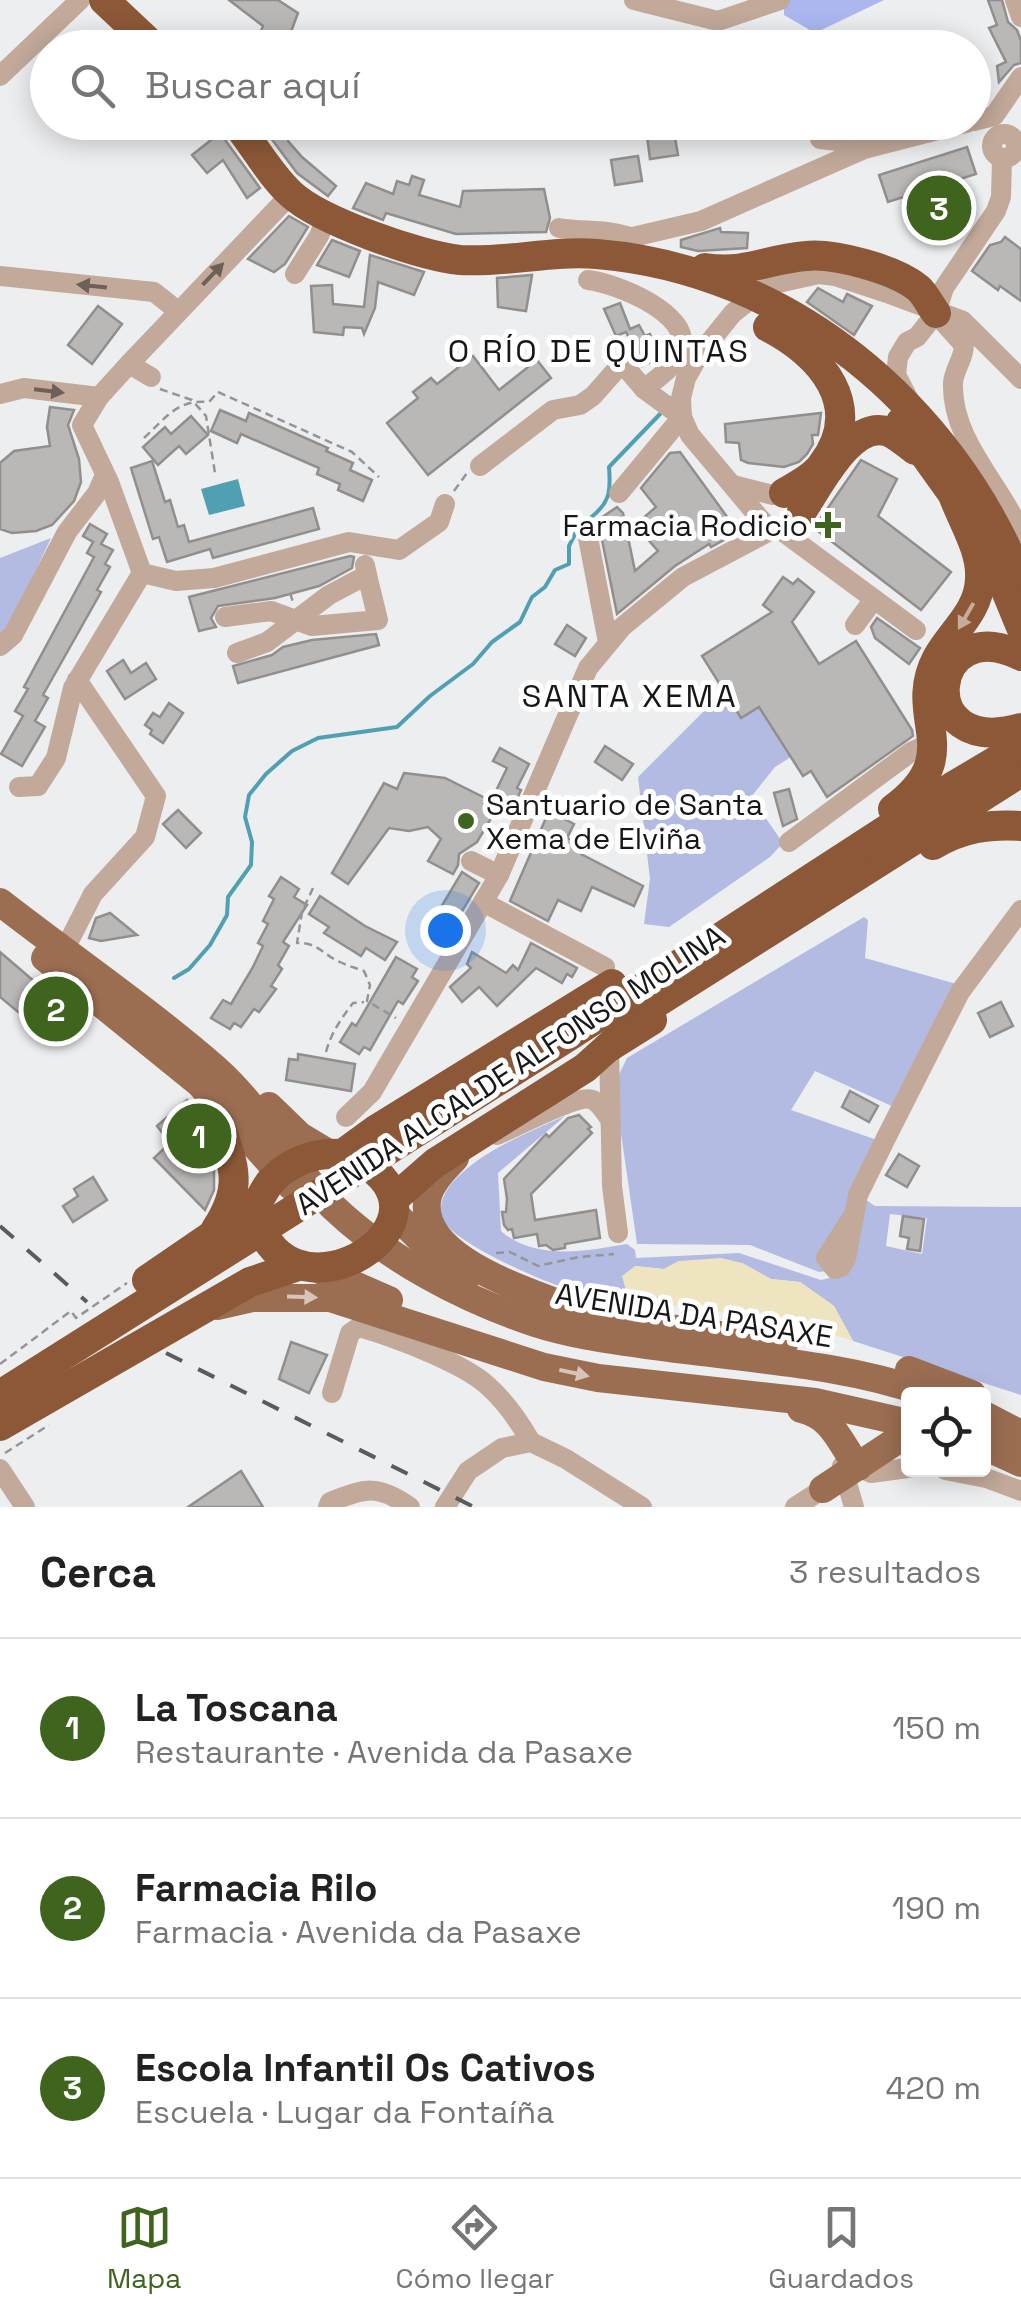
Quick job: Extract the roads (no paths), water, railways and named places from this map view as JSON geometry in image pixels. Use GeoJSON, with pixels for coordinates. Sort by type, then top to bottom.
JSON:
{"type":"FeatureCollection","features":[{"type":"Feature","properties":{"kind":"highway"},"geometry":{"type":"LineString","coordinates":[[104,0],[136,30]]}},
{"type":"Feature","properties":{"kind":"highway"},"geometry":{"type":"LineString","coordinates":[[248,140],[291,194],[327,216],[419,252],[460,260],[582,263],[667,278],[721,294]]}},
{"type":"Feature","properties":{"kind":"highway"},"geometry":{"type":"LineString","coordinates":[[592,267],[672,259],[705,268],[740,271],[802,256],[836,257],[908,282],[921,290],[936,313]]}},
{"type":"Feature","properties":{"kind":"highway"},"geometry":{"type":"LineString","coordinates":[[515,259],[592,267],[660,264],[800,335],[852,372],[902,423],[1006,515],[1021,556]]}},
{"type":"Feature","properties":{"kind":"highway"},"geometry":{"type":"LineString","coordinates":[[776,321],[828,373],[839,408],[832,448],[822,466],[780,514]]}},
{"type":"Feature","properties":{"kind":"highway"},"geometry":{"type":"LineString","coordinates":[[0,1383],[210,1237],[294,1164],[310,1157],[337,1154],[377,1130],[770,890],[916,790],[932,762],[934,741],[926,695],[929,680],[937,658],[970,614],[980,579],[976,550],[938,454],[891,433],[877,430],[861,435],[780,514]]}},
{"type":"Feature","properties":{"kind":"highway"},"geometry":{"type":"LineString","coordinates":[[952,492],[992,559],[1021,626]]}},
{"type":"Feature","properties":{"kind":"highway"},"geometry":{"type":"LineString","coordinates":[[1006,515],[1021,581]]}},
{"type":"Feature","properties":{"kind":"highway"},"geometry":{"type":"LineString","coordinates":[[1021,656],[987,645],[957,656],[944,680],[943,694],[947,709],[969,729],[984,734],[1021,728]]}},
{"type":"Feature","properties":{"kind":"highway","name":"AVENIDA ALCALDE ALFONSO MOLINA"},"geometry":{"type":"LineString","coordinates":[[0,1414],[208,1287],[588,1044],[789,891],[1021,746]]}},
{"type":"Feature","properties":{"kind":"highway","name":"AVENIDA ALCALDE ALFONSO MOLINA"},"geometry":{"type":"LineString","coordinates":[[0,1395],[660,1002],[984,794],[1021,775]]}},
{"type":"Feature","properties":{"kind":"highway"},"geometry":{"type":"LineString","coordinates":[[0,1426],[250,1282],[357,1258],[378,1244],[396,1206],[435,1163],[585,1068],[588,1044],[800,929],[938,842],[964,830],[992,824],[1021,826]]}},
{"type":"Feature","properties":{"kind":"highway"},"geometry":{"type":"LineString","coordinates":[[515,1045],[789,891]]}},
{"type":"Feature","properties":{"kind":"highway"},"geometry":{"type":"LineString","coordinates":[[693,980],[800,929]]}},
{"type":"Feature","properties":{"kind":"highway"},"geometry":{"type":"LineString","coordinates":[[210,1237],[234,1193],[235,1168],[219,1124]]}},
{"type":"Feature","properties":{"kind":"highway"},"geometry":{"type":"LineString","coordinates":[[337,1154],[380,1173],[396,1206]]}},
{"type":"Feature","properties":{"kind":"highway"},"geometry":{"type":"LineString","coordinates":[[262,1194],[264,1239],[274,1252],[314,1266]]}},
{"type":"Feature","properties":{"kind":"main road"},"geometry":{"type":"LineString","coordinates":[[0,900],[70,939],[203,1042],[300,1136],[337,1154]]}},
{"type":"Feature","properties":{"kind":"main road","name":"AVENIDA DA PASAXE"},"geometry":{"type":"LineString","coordinates":[[0,900],[128,996],[219,1072],[332,1206],[398,1259],[536,1324],[584,1336],[817,1366],[907,1387]]}},
{"type":"Feature","properties":{"kind":"main road","name":"AVENIDA DA PASAXE"},"geometry":{"type":"LineString","coordinates":[[0,920],[200,1084],[318,1217],[384,1270],[428,1295],[518,1333],[567,1348],[814,1381],[901,1402]]}},
{"type":"Feature","properties":{"kind":"main road"},"geometry":{"type":"LineString","coordinates":[[72,980],[93,1012],[219,1124],[262,1194]]}},
{"type":"Feature","properties":{"kind":"main road"},"geometry":{"type":"LineString","coordinates":[[262,1099],[306,1126],[336,1136],[377,1130]]}},
{"type":"Feature","properties":{"kind":"main road"},"geometry":{"type":"LineString","coordinates":[[476,1136],[436,1179],[427,1199],[430,1228],[442,1243],[492,1274],[598,1318]]}},
{"type":"Feature","properties":{"kind":"main road"},"geometry":{"type":"LineString","coordinates":[[396,1206],[445,1264],[535,1304],[598,1318],[852,1354],[955,1387]]}},
{"type":"Feature","properties":{"kind":"main road"},"geometry":{"type":"LineString","coordinates":[[314,1266],[438,1322],[481,1346]]}},
{"type":"Feature","properties":{"kind":"main road"},"geometry":{"type":"LineString","coordinates":[[206,1308],[252,1298],[330,1298],[544,1367],[598,1378],[816,1402],[901,1420]]}},
{"type":"Feature","properties":{"kind":"main road"},"geometry":{"type":"LineString","coordinates":[[671,1386],[817,1413],[829,1432],[842,1476]]}},
{"type":"Feature","properties":{"kind":"main road"},"geometry":{"type":"LineString","coordinates":[[991,1402],[1021,1416]]}},
{"type":"Feature","properties":{"kind":"main road"},"geometry":{"type":"LineString","coordinates":[[991,1419],[1021,1434]]}},
{"type":"Feature","properties":{"kind":"main road"},"geometry":{"type":"LineString","coordinates":[[991,1431],[1021,1446]]}},
{"type":"Feature","properties":{"kind":"main road"},"geometry":{"type":"LineString","coordinates":[[829,1432],[828,1474],[842,1476],[901,1438]]}},
{"type":"Feature","properties":{"kind":"main road"},"geometry":{"type":"LineString","coordinates":[[991,1449],[1021,1463]]}},
{"type":"Feature","properties":{"kind":"street"},"geometry":{"type":"LineString","coordinates":[[48,30],[80,0]]}},
{"type":"Feature","properties":{"kind":"street"},"geometry":{"type":"LineString","coordinates":[[634,0],[718,22],[780,0]]}},
{"type":"Feature","properties":{"kind":"street"},"geometry":{"type":"LineString","coordinates":[[1015,0],[1021,17]]}},
{"type":"Feature","properties":{"kind":"street"},"geometry":{"type":"LineString","coordinates":[[0,76],[30,48]]}},
{"type":"Feature","properties":{"kind":"street"},"geometry":{"type":"LineString","coordinates":[[938,454],[896,376],[902,350],[936,313],[944,288],[996,211],[1001,197],[996,134],[1021,76]]}},
{"type":"Feature","properties":{"kind":"street"},"geometry":{"type":"LineString","coordinates":[[826,140],[871,148],[942,140]]}},
{"type":"Feature","properties":{"kind":"street"},"geometry":{"type":"LineString","coordinates":[[558,228],[639,232],[701,221],[871,148]]}},
{"type":"Feature","properties":{"kind":"street"},"geometry":{"type":"LineString","coordinates":[[142,573],[105,474],[82,426],[129,364],[291,194]]}},
{"type":"Feature","properties":{"kind":"street"},"geometry":{"type":"LineString","coordinates":[[295,274],[327,216]]}},
{"type":"Feature","properties":{"kind":"street"},"geometry":{"type":"LineString","coordinates":[[639,232],[620,240],[592,267],[609,282],[632,291],[658,309],[680,334],[680,355],[644,388]]}},
{"type":"Feature","properties":{"kind":"street"},"geometry":{"type":"LineString","coordinates":[[0,276],[154,292],[178,311]]}},
{"type":"Feature","properties":{"kind":"street"},"geometry":{"type":"LineString","coordinates":[[619,493],[682,417],[682,389],[699,355],[733,314],[768,285],[802,276],[835,276],[963,321],[1021,379]]}},
{"type":"Feature","properties":{"kind":"street"},"geometry":{"type":"LineString","coordinates":[[936,313],[964,346],[953,384],[965,439],[1021,532]]}},
{"type":"Feature","properties":{"kind":"street"},"geometry":{"type":"LineString","coordinates":[[968,326],[988,357],[1021,394]]}},
{"type":"Feature","properties":{"kind":"street"},"geometry":{"type":"LineString","coordinates":[[480,466],[553,410],[580,405],[622,363],[644,388],[682,417],[696,444],[734,484],[780,514],[916,630]]}},
{"type":"Feature","properties":{"kind":"street"},"geometry":{"type":"LineString","coordinates":[[129,364],[152,381]]}},
{"type":"Feature","properties":{"kind":"street"},"geometry":{"type":"LineString","coordinates":[[0,394],[24,388],[100,398]]}},
{"type":"Feature","properties":{"kind":"street"},"geometry":{"type":"LineString","coordinates":[[958,412],[1006,515]]}},
{"type":"Feature","properties":{"kind":"street"},"geometry":{"type":"LineString","coordinates":[[0,646],[13,634],[67,532],[97,493],[105,474]]}},
{"type":"Feature","properties":{"kind":"street"},"geometry":{"type":"LineString","coordinates":[[142,573],[176,581],[214,578],[349,542],[399,550],[439,522],[445,504]]}},
{"type":"Feature","properties":{"kind":"street"},"geometry":{"type":"LineString","coordinates":[[346,1116],[372,1092],[500,875],[588,668],[608,642],[683,577],[780,514]]}},
{"type":"Feature","properties":{"kind":"street"},"geometry":{"type":"LineString","coordinates":[[586,527],[608,642]]}},
{"type":"Feature","properties":{"kind":"street"},"geometry":{"type":"LineString","coordinates":[[225,618],[271,611],[312,626],[378,620],[361,544]]}},
{"type":"Feature","properties":{"kind":"street"},"geometry":{"type":"LineString","coordinates":[[19,786],[38,786],[56,758],[77,680],[142,573]]}},
{"type":"Feature","properties":{"kind":"street"},"geometry":{"type":"LineString","coordinates":[[237,654],[267,642],[328,595],[367,575]]}},
{"type":"Feature","properties":{"kind":"street"},"geometry":{"type":"LineString","coordinates":[[855,626],[874,598]]}},
{"type":"Feature","properties":{"kind":"street"},"geometry":{"type":"LineString","coordinates":[[70,939],[93,894],[145,837],[156,796],[77,680]]}},
{"type":"Feature","properties":{"kind":"street"},"geometry":{"type":"LineString","coordinates":[[790,842],[911,752],[934,741]]}},
{"type":"Feature","properties":{"kind":"street"},"geometry":{"type":"LineString","coordinates":[[472,861],[500,875]]}},
{"type":"Feature","properties":{"kind":"street"},"geometry":{"type":"LineString","coordinates":[[483,902],[606,967]]}},
{"type":"Feature","properties":{"kind":"street"},"geometry":{"type":"LineString","coordinates":[[854,1216],[858,1196],[960,992],[1021,910]]}},
{"type":"Feature","properties":{"kind":"street"},"geometry":{"type":"LineString","coordinates":[[588,1044],[612,1101],[612,1186],[618,1233]]}},
{"type":"Feature","properties":{"kind":"street"},"geometry":{"type":"LineString","coordinates":[[476,1136],[496,1136],[588,1098],[609,1118]]}},
{"type":"Feature","properties":{"kind":"street"},"geometry":{"type":"LineString","coordinates":[[332,1393],[350,1333],[359,1328],[388,1336],[485,1382],[512,1410],[531,1442],[566,1459],[642,1507]]}},
{"type":"Feature","properties":{"kind":"street"},"geometry":{"type":"LineString","coordinates":[[445,1507],[468,1471],[502,1448],[531,1442]]}},
{"type":"Feature","properties":{"kind":"street"},"geometry":{"type":"LineString","coordinates":[[0,1469],[25,1507]]}},
{"type":"Feature","properties":{"kind":"street"},"geometry":{"type":"LineString","coordinates":[[795,1507],[842,1476],[901,1469]]}},
{"type":"Feature","properties":{"kind":"street"},"geometry":{"type":"LineString","coordinates":[[842,1476],[854,1507]]}},
{"type":"Feature","properties":{"kind":"street"},"geometry":{"type":"LineString","coordinates":[[981,1477],[1021,1491]]}},
{"type":"Feature","properties":{"kind":"street"},"geometry":{"type":"LineString","coordinates":[[328,1507],[330,1502],[359,1491],[375,1490],[389,1492],[410,1507]]}},
{"type":"Feature","properties":{"kind":"waterway"},"geometry":{"type":"LineString","coordinates":[[589,519],[608,496],[609,467],[660,414]]}},
{"type":"Feature","properties":{"kind":"waterway"},"geometry":{"type":"LineString","coordinates":[[174,978],[189,969],[210,945],[227,915],[228,897],[251,865],[252,842],[245,817],[249,795],[266,774],[292,751],[318,738],[397,727],[520,622],[532,597],[545,587],[555,570],[569,564],[569,546],[578,528]]}},
{"type":"Feature","properties":{"kind":"railway"},"geometry":{"type":"LineString","coordinates":[[0,1226],[87,1302]]}},
{"type":"Feature","properties":{"kind":"railway"},"geometry":{"type":"LineString","coordinates":[[166,1353],[474,1507]]}},
{"type":"Feature","properties":{"kind":"place","name":"Escola Infantil Os Cativos"},"geometry":{"type":"Point","coordinates":[939,208]}},
{"type":"Feature","properties":{"kind":"place","name":"Farmacia Rodicio"},"geometry":{"type":"Point","coordinates":[828,525]}},
{"type":"Feature","properties":{"kind":"place","name":"Santuario de Santa Xema de Elviña"},"geometry":{"type":"Point","coordinates":[466,821]}},
{"type":"Feature","properties":{"kind":"place","name":"Farmacia Rilo"},"geometry":{"type":"Point","coordinates":[56,1009]}},
{"type":"Feature","properties":{"kind":"place","name":"La Toscana"},"geometry":{"type":"Point","coordinates":[199,1136]}},
{"type":"Feature","properties":{"kind":"district","name":"O RÍO DE QUINTAS"},"geometry":{"type":"Point","coordinates":[599,351]}},
{"type":"Feature","properties":{"kind":"district","name":"SANTA XEMA"},"geometry":{"type":"Point","coordinates":[630,696]}}]}
